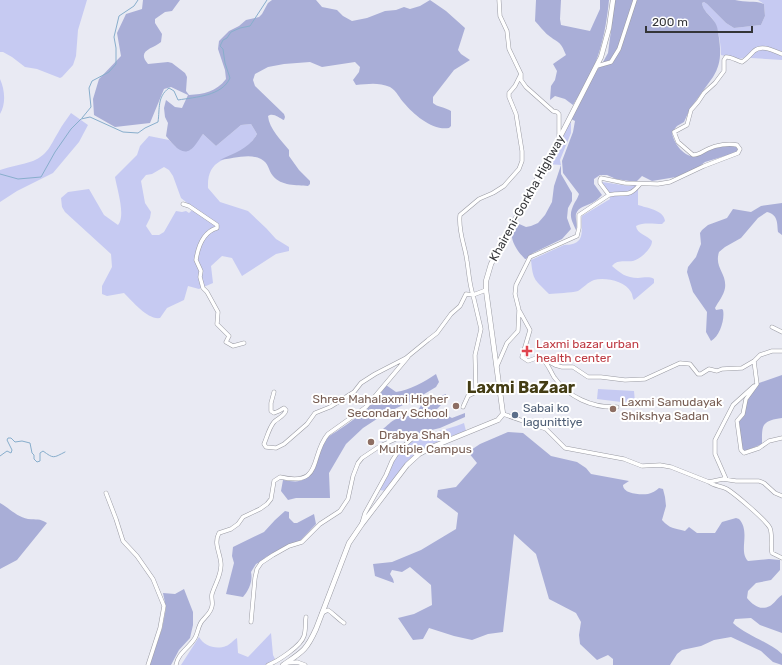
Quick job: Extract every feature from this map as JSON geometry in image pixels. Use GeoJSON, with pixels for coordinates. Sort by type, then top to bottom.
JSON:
{"type":"FeatureCollection","features":[{"type":"Feature","properties":{"kind":"main road","name":"Khaireni-Gorkha Highway"},"geometry":{"type":"LineString","coordinates":[[503,414],[486,281],[491,264],[597,66],[605,44],[613,0]]}},
{"type":"Feature","properties":{"kind":"main road"},"geometry":{"type":"LineString","coordinates":[[285,664],[305,649],[309,643],[346,550],[362,524],[407,465],[419,454],[447,440],[498,420],[503,414]]}},
{"type":"Feature","properties":{"kind":"street"},"geometry":{"type":"LineString","coordinates":[[499,0],[500,16],[507,31],[509,49],[521,74],[521,80],[526,87],[553,111],[559,114],[559,139]]}},
{"type":"Feature","properties":{"kind":"street"},"geometry":{"type":"LineString","coordinates":[[597,66],[612,62],[619,49],[635,0]]}},
{"type":"Feature","properties":{"kind":"street"},"geometry":{"type":"LineString","coordinates":[[609,195],[600,183],[602,178],[625,183],[640,184],[670,182],[704,166],[738,153],[740,149],[737,145],[731,144],[710,148],[697,155],[693,155],[678,142],[674,132],[687,125],[691,110],[724,71],[724,60],[726,57],[742,62],[756,50],[762,48],[770,49],[782,54]]}},
{"type":"Feature","properties":{"kind":"street"},"geometry":{"type":"LineString","coordinates":[[463,407],[468,396],[476,392],[475,355],[481,329],[469,282],[467,260],[459,227],[460,215],[479,199],[504,186],[516,172],[522,161],[522,151],[516,114],[509,97],[521,74]]}},
{"type":"Feature","properties":{"kind":"street"},"geometry":{"type":"LineString","coordinates":[[640,184],[629,194],[609,195],[579,215],[579,228],[577,236],[530,257],[516,285],[515,294],[519,310],[530,330],[522,356],[528,361],[539,357],[555,365],[562,367],[573,367],[588,378],[601,377],[625,380],[646,379],[680,363],[690,364],[698,374],[710,369],[718,371],[722,369],[742,368],[754,361],[760,355],[772,351],[782,351]]}},
{"type":"Feature","properties":{"kind":"street"},"geometry":{"type":"LineString","coordinates":[[183,204],[189,206],[217,225],[217,228],[211,230],[205,236],[200,245],[196,260],[201,271],[200,277],[203,288],[207,292],[218,312],[217,324],[229,336],[226,342],[233,346],[244,343]]}},
{"type":"Feature","properties":{"kind":"street"},"geometry":{"type":"LineString","coordinates":[[274,392],[270,403],[271,411],[274,413],[279,412],[284,408],[286,410],[285,414],[273,423],[264,444],[266,447],[276,448],[284,444],[307,424],[315,413],[330,407],[354,392],[361,383],[410,355],[438,334],[451,314],[460,306],[466,294],[473,295],[486,290]]}},
{"type":"Feature","properties":{"kind":"street"},"geometry":{"type":"LineString","coordinates":[[497,366],[507,343],[518,331],[519,310]]}},
{"type":"Feature","properties":{"kind":"street"},"geometry":{"type":"LineString","coordinates":[[772,328],[782,332]]}},
{"type":"Feature","properties":{"kind":"street"},"geometry":{"type":"LineString","coordinates":[[176,665],[180,654],[195,638],[202,621],[212,607],[211,596],[220,574],[221,565],[216,544],[216,537],[219,532],[231,529],[238,524],[243,517],[267,504],[272,499],[274,481],[280,477],[297,480],[308,476],[315,466],[323,440],[328,434],[366,407],[410,355]]}},
{"type":"Feature","properties":{"kind":"street"},"geometry":{"type":"LineString","coordinates":[[543,358],[554,377],[565,390],[577,398],[586,402],[607,407],[617,407]]}},
{"type":"Feature","properties":{"kind":"street"},"geometry":{"type":"LineString","coordinates":[[754,361],[757,384],[746,399],[743,414],[737,421],[741,450],[744,452],[759,448],[769,441],[782,438]]}},
{"type":"Feature","properties":{"kind":"street"},"geometry":{"type":"LineString","coordinates":[[726,479],[714,454],[716,440],[733,405],[757,384]]}},
{"type":"Feature","properties":{"kind":"street"},"geometry":{"type":"LineString","coordinates":[[503,414],[546,429],[565,448],[624,459],[642,466],[666,466],[726,488],[740,498],[767,523],[771,530],[772,553],[781,558]]}},
{"type":"Feature","properties":{"kind":"street"},"geometry":{"type":"LineString","coordinates":[[251,622],[255,578],[257,569],[261,564],[273,555],[302,542],[320,524],[340,510],[348,499],[353,476],[358,463],[362,458],[380,446],[398,438],[410,435],[414,437],[399,450],[392,461],[365,513],[362,524]]}},
{"type":"Feature","properties":{"kind":"street"},"geometry":{"type":"LineString","coordinates":[[709,482],[723,478],[736,481],[762,482],[782,496]]}},
{"type":"Feature","properties":{"kind":"street"},"geometry":{"type":"LineString","coordinates":[[106,493],[123,541],[137,556],[154,579],[164,606],[160,628],[148,665]]}},
{"type":"Feature","properties":{"kind":"street"},"geometry":{"type":"LineString","coordinates":[[322,613],[328,610],[334,614],[338,620],[344,622]]}},
{"type":"Feature","properties":{"kind":"street"},"geometry":{"type":"LineString","coordinates":[[268,665],[286,655],[300,642],[304,636],[306,617]]}},
{"type":"Feature","properties":{"kind":"street"},"geometry":{"type":"LineString","coordinates":[[285,664],[297,662],[305,665]]}},
{"type":"Feature","properties":{"kind":"shaded area"},"geometry":{"type":"Polygon","coordinates":[[[0,0],[87,0],[78,30],[76,56],[73,65],[62,77],[60,78],[37,69],[25,67],[12,57],[0,52],[0,0]]]}},
{"type":"Feature","properties":{"kind":"shaded area"},"geometry":{"type":"Polygon","coordinates":[[[143,0],[180,0],[172,11],[165,12],[155,19],[155,23],[162,34],[161,42],[147,50],[144,56],[148,64],[168,62],[172,63],[185,73],[187,77],[186,91],[189,95],[214,90],[226,79],[225,70],[218,49],[219,41],[229,31],[239,26],[246,20],[259,17],[268,3],[272,0],[316,0],[322,7],[337,10],[343,16],[352,21],[404,7],[410,9],[420,6],[430,0],[446,11],[465,28],[458,50],[470,60],[454,70],[433,97],[433,103],[451,111],[451,126],[449,128],[443,128],[430,125],[408,108],[394,90],[386,85],[356,85],[353,80],[359,72],[360,67],[355,62],[322,67],[310,62],[268,67],[255,74],[253,80],[255,86],[284,114],[284,120],[270,115],[268,116],[269,121],[276,134],[289,150],[289,156],[299,170],[310,181],[308,186],[280,182],[271,174],[266,162],[256,157],[246,156],[220,160],[241,150],[254,139],[257,134],[251,124],[241,125],[216,146],[203,134],[192,149],[183,151],[176,148],[166,136],[168,123],[165,117],[164,108],[166,100],[175,107],[182,108],[188,95],[171,87],[164,89],[150,123],[115,127],[94,115],[93,99],[99,79],[121,56],[117,33],[126,14],[142,9],[143,0]]]}},
{"type":"Feature","properties":{"kind":"shaded area"},"geometry":{"type":"Polygon","coordinates":[[[536,0],[561,0],[561,25],[590,31],[600,9],[600,0],[609,0],[604,32],[598,56],[588,80],[573,105],[565,99],[555,96],[550,100],[551,86],[555,80],[557,71],[553,64],[566,55],[561,44],[546,34],[535,21],[536,0]]]}},
{"type":"Feature","properties":{"kind":"shaded area"},"geometry":{"type":"Polygon","coordinates":[[[615,0],[735,0],[757,2],[764,4],[765,16],[761,25],[734,28],[726,23],[707,4],[704,2],[702,3],[717,27],[720,59],[716,72],[690,109],[684,122],[677,126],[672,132],[677,145],[684,153],[688,155],[697,156],[701,155],[707,150],[734,145],[739,149],[738,152],[705,162],[696,169],[676,177],[652,181],[642,176],[636,182],[616,179],[607,175],[600,175],[594,179],[594,184],[602,195],[595,201],[580,208],[577,212],[576,230],[571,214],[579,194],[563,173],[562,161],[573,132],[575,121],[571,119],[594,74],[608,53],[615,0]]]}},
{"type":"Feature","properties":{"kind":"shaded area"},"geometry":{"type":"Polygon","coordinates":[[[758,0],[782,0],[782,60],[751,58],[749,55],[736,59],[721,55],[721,47],[716,25],[705,11],[702,3],[704,2],[707,4],[726,23],[734,28],[761,25],[765,16],[764,4],[758,0]]]}},
{"type":"Feature","properties":{"kind":"shaded area"},"geometry":{"type":"Polygon","coordinates":[[[0,79],[4,97],[0,114],[0,79]]]}},
{"type":"Feature","properties":{"kind":"shaded area"},"geometry":{"type":"Polygon","coordinates":[[[71,113],[88,125],[79,142],[53,173],[17,191],[0,202],[0,170],[33,161],[42,156],[49,149],[71,113]]]}},
{"type":"Feature","properties":{"kind":"shaded area"},"geometry":{"type":"Polygon","coordinates":[[[569,122],[571,122],[571,133],[560,160],[561,165],[547,164],[569,122]]]}},
{"type":"Feature","properties":{"kind":"shaded area"},"geometry":{"type":"Polygon","coordinates":[[[251,124],[257,134],[252,142],[238,153],[214,166],[209,178],[208,188],[220,202],[248,211],[276,239],[289,247],[289,251],[276,254],[242,276],[232,258],[222,256],[211,266],[213,283],[199,289],[188,286],[184,300],[167,308],[160,318],[155,318],[146,313],[124,293],[107,296],[102,294],[102,286],[112,267],[111,254],[65,212],[62,207],[61,198],[68,192],[89,189],[104,215],[118,225],[120,221],[121,209],[115,177],[137,155],[140,146],[149,136],[169,140],[176,147],[190,150],[203,134],[216,146],[241,125],[251,124]],[[164,167],[152,174],[146,175],[141,181],[145,203],[151,212],[146,226],[152,235],[159,235],[164,232],[176,211],[186,211],[189,213],[192,210],[191,206],[181,198],[173,176],[169,170],[164,167]]]}},
{"type":"Feature","properties":{"kind":"shaded area"},"geometry":{"type":"Polygon","coordinates":[[[561,165],[561,174],[572,193],[572,201],[568,208],[567,218],[571,229],[562,239],[533,253],[525,259],[515,247],[512,232],[517,223],[526,227],[531,226],[538,223],[545,215],[552,202],[554,186],[561,165]]]}},
{"type":"Feature","properties":{"kind":"shaded area"},"geometry":{"type":"Polygon","coordinates":[[[602,182],[629,186],[640,184],[638,187],[638,205],[654,210],[662,214],[664,217],[665,221],[662,224],[645,224],[636,226],[640,233],[652,241],[650,247],[645,253],[633,261],[616,262],[612,266],[627,276],[634,278],[654,279],[654,283],[634,300],[631,292],[624,285],[604,279],[594,280],[578,291],[549,294],[536,280],[531,260],[564,245],[577,242],[580,239],[582,231],[582,216],[610,199],[609,193],[602,182]]]}},
{"type":"Feature","properties":{"kind":"shaded area"},"geometry":{"type":"Polygon","coordinates":[[[782,203],[782,235],[778,232],[775,217],[771,213],[767,212],[758,218],[741,238],[719,252],[718,262],[724,278],[725,288],[715,308],[716,310],[723,310],[723,318],[717,335],[711,341],[706,332],[707,312],[693,292],[687,272],[688,267],[696,257],[701,244],[700,233],[708,225],[727,218],[733,209],[751,212],[761,206],[782,203]]]}},
{"type":"Feature","properties":{"kind":"shaded area"},"geometry":{"type":"Polygon","coordinates":[[[436,374],[439,382],[436,387],[416,399],[386,413],[363,428],[346,444],[329,473],[330,498],[296,498],[288,500],[281,491],[283,480],[297,481],[308,476],[327,438],[366,410],[382,392],[386,385],[396,392],[401,391],[417,385],[436,374]]]}},
{"type":"Feature","properties":{"kind":"shaded area"},"geometry":{"type":"Polygon","coordinates":[[[782,375],[782,418],[766,423],[762,432],[762,444],[745,451],[742,449],[739,422],[748,399],[759,383],[782,375]]]}},
{"type":"Feature","properties":{"kind":"shaded area"},"geometry":{"type":"Polygon","coordinates":[[[598,389],[634,391],[635,402],[597,399],[598,389]]]}},
{"type":"Feature","properties":{"kind":"shaded area"},"geometry":{"type":"Polygon","coordinates":[[[446,394],[445,401],[435,411],[435,417],[446,415],[452,418],[465,413],[465,417],[440,428],[415,434],[411,432],[390,440],[383,429],[391,422],[401,417],[412,416],[417,412],[422,403],[426,407],[446,394]]]}},
{"type":"Feature","properties":{"kind":"shaded area"},"geometry":{"type":"Polygon","coordinates":[[[464,423],[466,431],[426,447],[412,457],[403,466],[387,491],[379,490],[389,474],[397,455],[407,443],[423,436],[464,423]]]}},
{"type":"Feature","properties":{"kind":"shaded area"},"geometry":{"type":"Polygon","coordinates":[[[508,432],[523,433],[551,456],[577,462],[586,468],[591,474],[629,481],[623,485],[629,492],[648,494],[659,488],[663,489],[666,506],[662,520],[672,528],[685,531],[689,527],[697,533],[715,533],[722,522],[736,518],[739,519],[744,530],[744,552],[748,561],[769,559],[780,560],[780,570],[771,580],[756,583],[748,591],[747,598],[754,605],[763,608],[771,605],[782,595],[782,633],[760,625],[751,618],[735,619],[733,623],[782,654],[782,665],[773,662],[761,651],[731,637],[714,640],[701,646],[682,650],[677,654],[670,665],[613,665],[613,659],[608,655],[597,660],[580,644],[579,635],[581,622],[576,613],[549,599],[536,554],[514,534],[503,632],[488,634],[472,640],[429,628],[423,639],[413,640],[398,618],[414,614],[432,605],[431,585],[410,567],[402,572],[392,570],[390,574],[394,583],[375,576],[373,564],[392,562],[421,550],[456,529],[458,513],[437,497],[438,490],[456,487],[477,463],[468,452],[480,444],[508,432]]]}},
{"type":"Feature","properties":{"kind":"shaded area"},"geometry":{"type":"Polygon","coordinates":[[[0,503],[20,516],[47,523],[17,560],[0,569],[0,503]]]}},
{"type":"Feature","properties":{"kind":"shaded area"},"geometry":{"type":"Polygon","coordinates":[[[285,511],[289,512],[289,518],[294,523],[297,523],[314,514],[316,524],[299,542],[266,557],[256,564],[251,572],[250,585],[243,597],[226,594],[234,563],[232,556],[233,547],[264,532],[285,511]]]}},
{"type":"Feature","properties":{"kind":"shaded area"},"geometry":{"type":"Polygon","coordinates":[[[184,589],[193,612],[193,625],[190,638],[179,650],[171,665],[149,665],[162,629],[166,608],[163,593],[175,594],[184,589]]]}},
{"type":"Feature","properties":{"kind":"shaded area"},"geometry":{"type":"Polygon","coordinates":[[[271,633],[273,655],[275,659],[265,665],[181,665],[199,637],[207,645],[218,648],[227,645],[237,638],[238,653],[248,657],[271,633]]]}},
{"type":"Feature","properties":{"kind":"waterway"},"geometry":{"type":"LineString","coordinates":[[82,118],[91,107],[89,88],[92,81],[109,72],[116,64],[114,37],[119,16],[134,6],[138,0]]}},
{"type":"Feature","properties":{"kind":"waterway"},"geometry":{"type":"LineString","coordinates":[[0,174],[18,179],[41,177],[55,152],[71,129],[81,119],[90,117],[123,132],[138,133],[158,122],[159,107],[162,95],[169,88],[174,91],[178,100],[208,95],[221,89],[230,78],[225,63],[223,49],[220,46],[223,40],[227,38],[231,32],[250,26],[267,0]]}},
{"type":"Feature","properties":{"kind":"waterway"},"geometry":{"type":"LineString","coordinates":[[0,456],[7,451],[11,453],[12,450],[7,440],[8,438],[11,438],[15,442],[22,441],[30,443],[34,459],[37,462],[40,461],[40,453],[43,451],[54,457],[65,452]]}},
{"type":"Feature","properties":{"kind":"place","name":"Laxmi bazar urban health center"},"geometry":{"type":"Point","coordinates":[527,351]}},
{"type":"Feature","properties":{"kind":"place","name":"Shree Mahalaxmi Higher Secondary School"},"geometry":{"type":"Point","coordinates":[456,406]}},
{"type":"Feature","properties":{"kind":"place","name":"Laxmi Samudayak Shikshya Sadan"},"geometry":{"type":"Point","coordinates":[613,409]}},
{"type":"Feature","properties":{"kind":"place","name":"Sabai ko lagunittiye"},"geometry":{"type":"Point","coordinates":[515,415]}},
{"type":"Feature","properties":{"kind":"place","name":"Drabya Shah Multiple Campus"},"geometry":{"type":"Point","coordinates":[371,442]}},
{"type":"Feature","properties":{"kind":"district","name":"Laxmi BaZaar"},"geometry":{"type":"Point","coordinates":[521,387]}}]}
